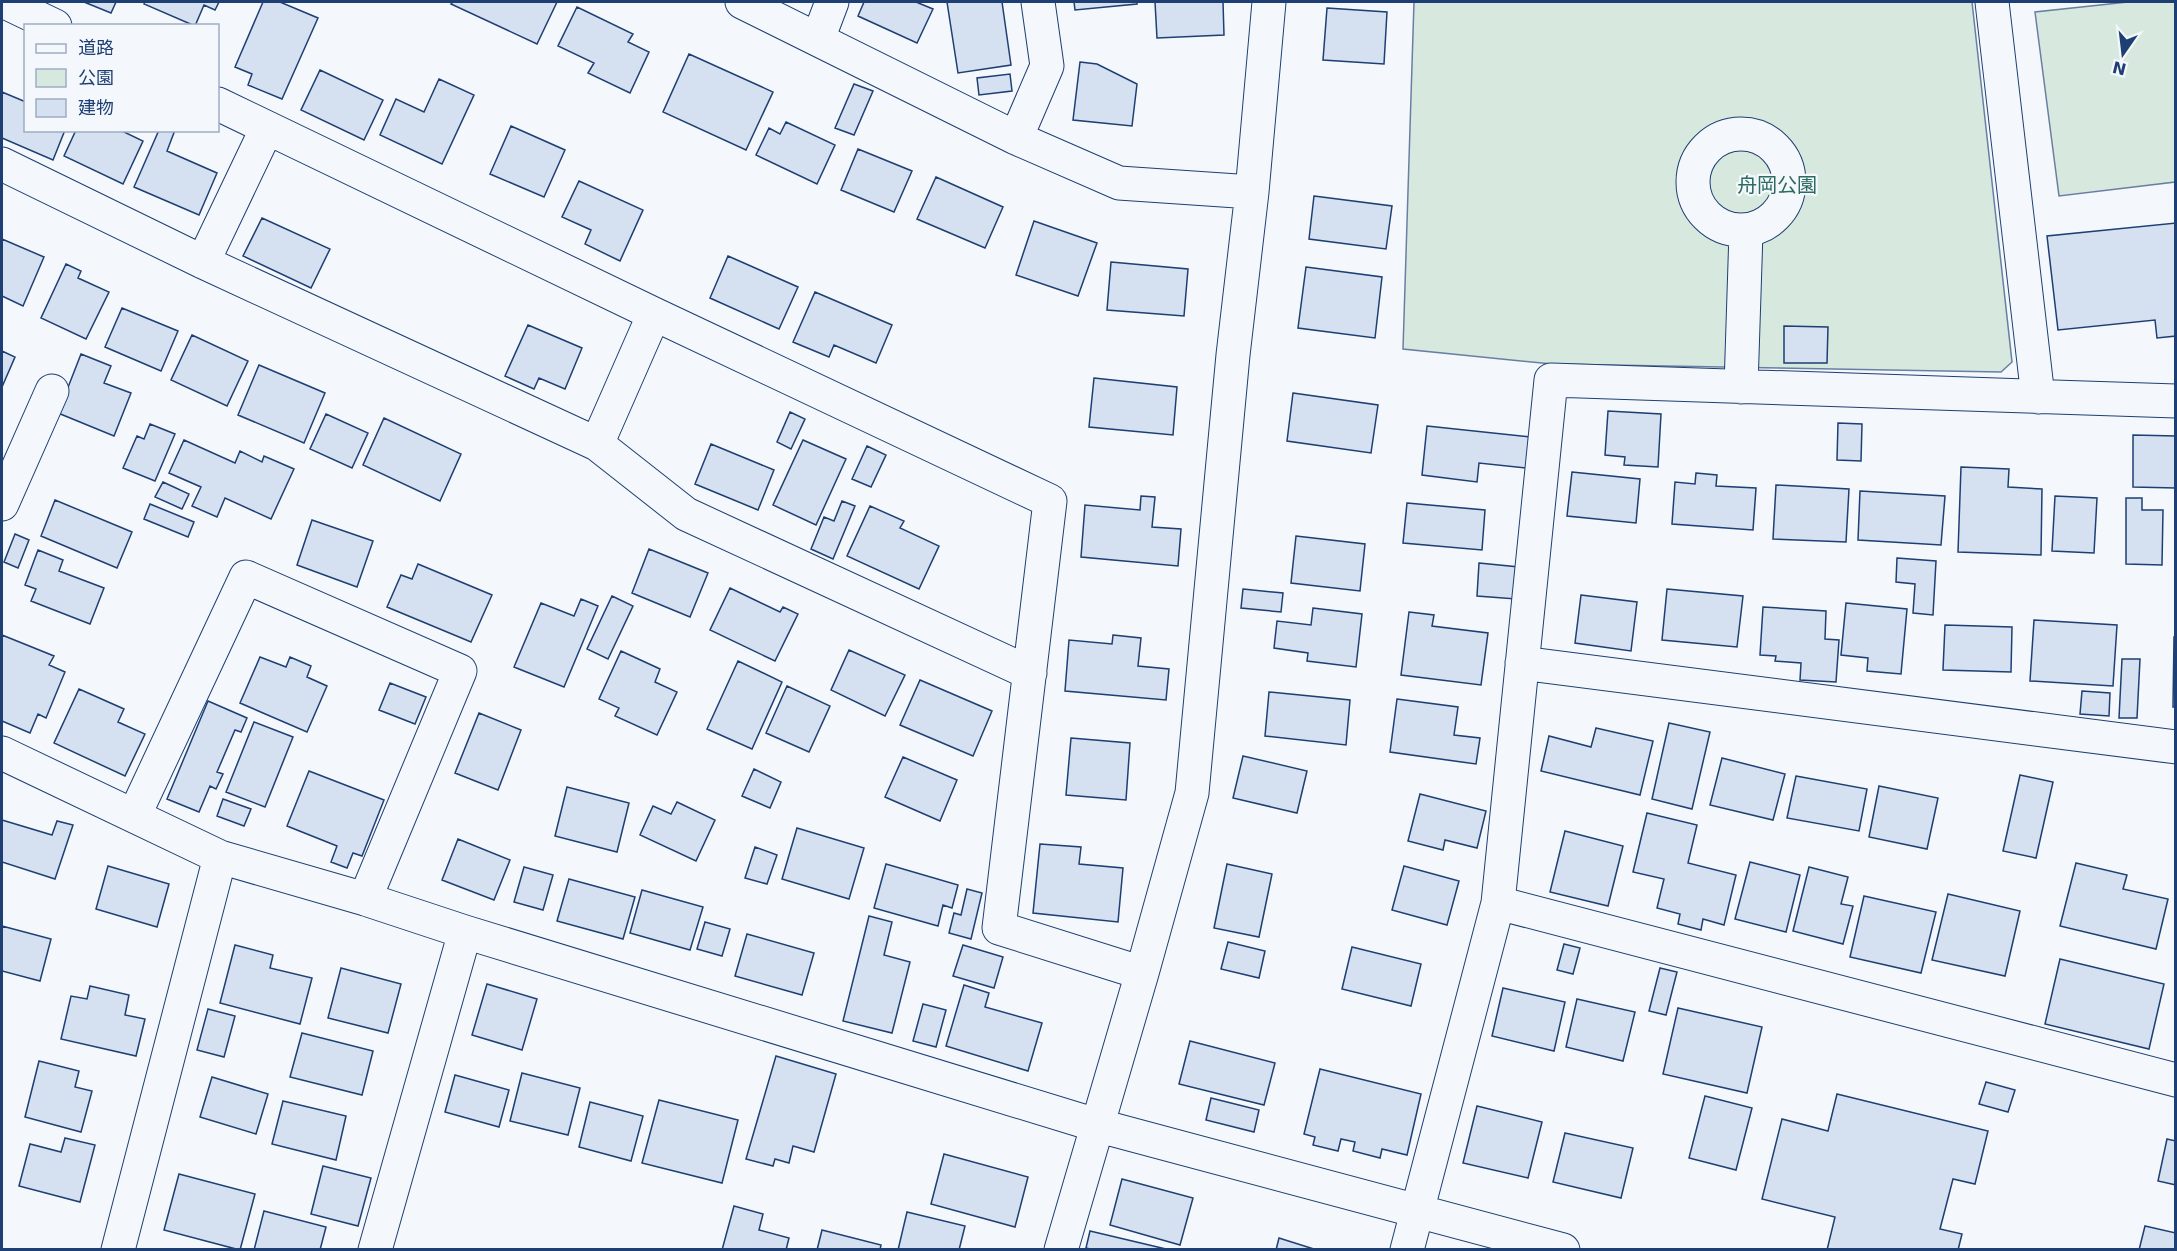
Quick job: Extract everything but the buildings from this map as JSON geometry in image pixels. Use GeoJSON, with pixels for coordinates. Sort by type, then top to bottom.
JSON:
{"type":"FeatureCollection","features":[{"type":"Feature","properties":{"kind":"street"},"geometry":{"type":"LineString","coordinates":[[5,2],[51,24]]}},
{"type":"Feature","properties":{"kind":"street"},"geometry":{"type":"LineString","coordinates":[[742,2],[1016,138],[1119,183],[1252,192]]}},
{"type":"Feature","properties":{"kind":"street"},"geometry":{"type":"LineString","coordinates":[[818,39],[832,2]]}},
{"type":"Feature","properties":{"kind":"street"},"geometry":{"type":"LineString","coordinates":[[1016,138],[1047,66],[1038,2]]}},
{"type":"Feature","properties":{"kind":"street"},"geometry":{"type":"LineString","coordinates":[[1061,1250],[1192,793],[1269,2]]}},
{"type":"Feature","properties":{"kind":"street"},"geometry":{"type":"LineString","coordinates":[[1992,2],[2038,397]]}},
{"type":"Feature","properties":{"kind":"street"},"geometry":{"type":"LineString","coordinates":[[219,104],[1050,501],[999,928],[1142,973]]}},
{"type":"Feature","properties":{"kind":"street"},"geometry":{"type":"LineString","coordinates":[[203,262],[267,128]]}},
{"type":"Feature","properties":{"kind":"street"},"geometry":{"type":"LineString","coordinates":[[2,164],[203,262],[597,444],[686,514],[1030,673]]}},
{"type":"Feature","properties":{"kind":"street"},"geometry":{"type":"LineString","coordinates":[[1741,387],[1746,232]]}},
{"type":"Feature","properties":{"kind":"street"},"geometry":{"type":"LineString","coordinates":[[597,444],[654,314]]}},
{"type":"Feature","properties":{"kind":"street"},"geometry":{"type":"LineString","coordinates":[[1407,1250],[1498,903],[1551,380],[2175,401]]}},
{"type":"Feature","properties":{"kind":"street"},"geometry":{"type":"LineString","coordinates":[[2,504],[52,391]]}},
{"type":"Feature","properties":{"kind":"street"},"geometry":{"type":"LineString","coordinates":[[134,816],[246,577],[460,671],[365,899]]}},
{"type":"Feature","properties":{"kind":"street"},"geometry":{"type":"LineString","coordinates":[[1522,663],[2175,747]]}},
{"type":"Feature","properties":{"kind":"street"},"geometry":{"type":"LineString","coordinates":[[2,753],[220,857],[365,899],[465,932],[1096,1125],[1563,1250]]}},
{"type":"Feature","properties":{"kind":"street"},"geometry":{"type":"LineString","coordinates":[[118,1250],[220,857]]}},
{"type":"Feature","properties":{"kind":"street"},"geometry":{"type":"LineString","coordinates":[[1498,903],[2175,1080]]}},
{"type":"Feature","properties":{"kind":"street"},"geometry":{"type":"LineString","coordinates":[[375,1250],[465,932]]}},
{"type":"Feature","properties":{"kind":"green space","name":"舟岡公園"},"geometry":{"type":"Polygon","coordinates":[[[1414,2],[1972,2],[2012,362],[2001,372],[1552,364],[1403,349],[1414,2]]]}},
{"type":"Feature","properties":{"kind":"green space"},"geometry":{"type":"Polygon","coordinates":[[[2128,2],[2175,2],[2175,182],[2059,196],[2035,12],[2128,2]]]}}]}
